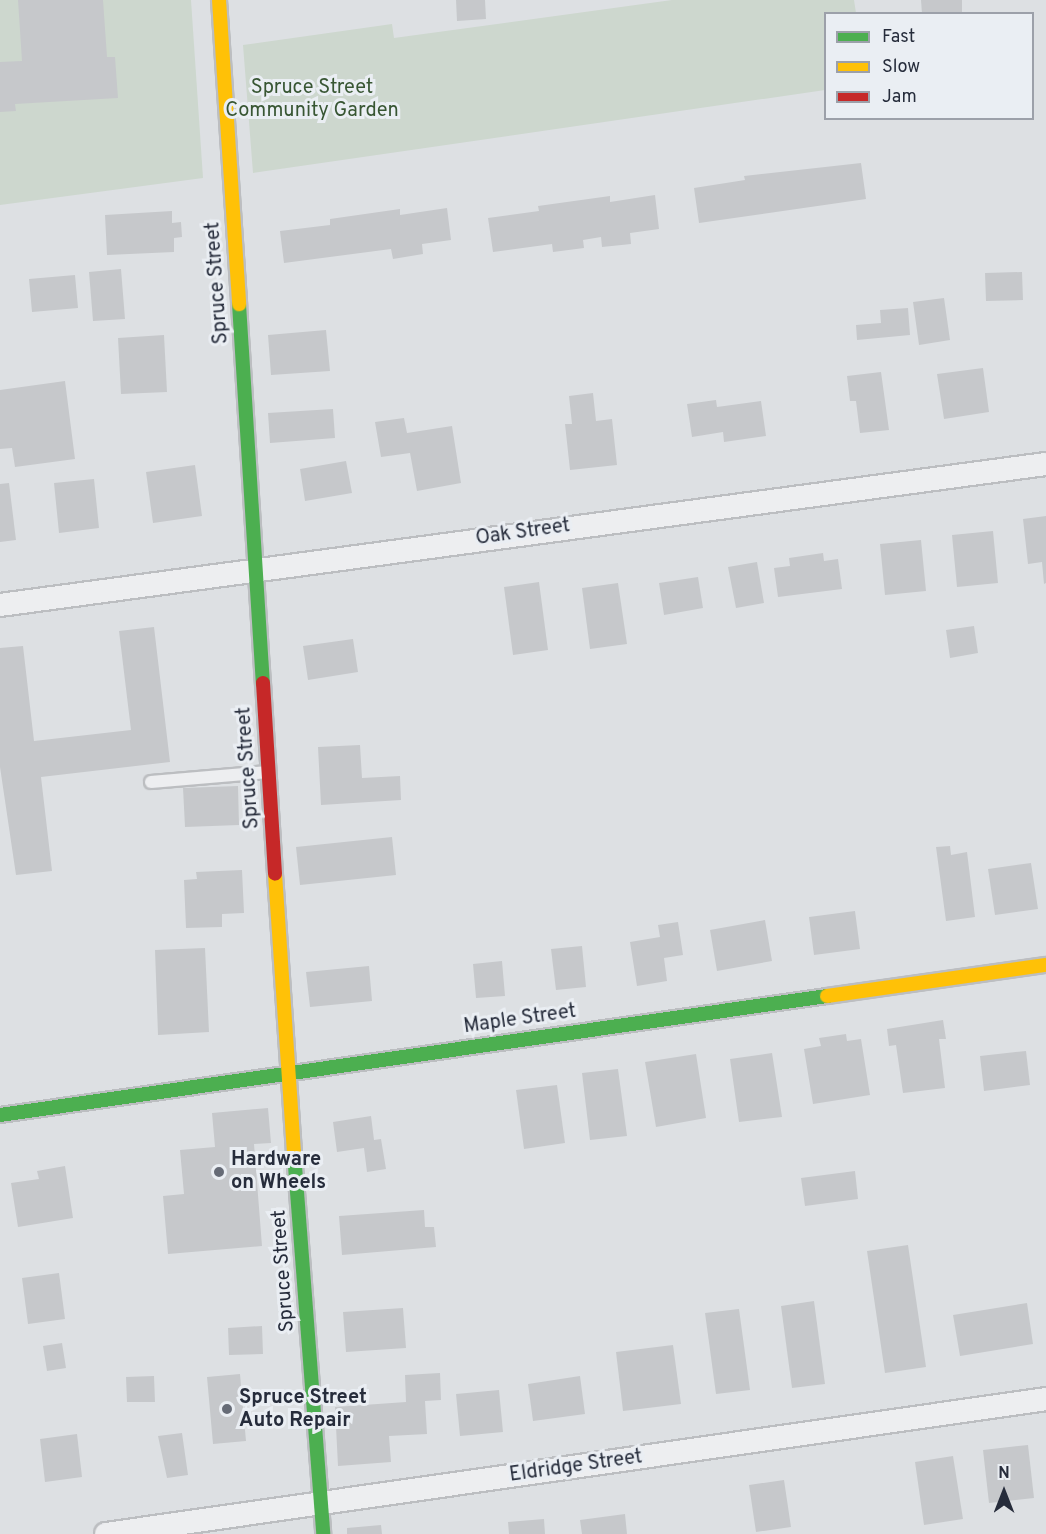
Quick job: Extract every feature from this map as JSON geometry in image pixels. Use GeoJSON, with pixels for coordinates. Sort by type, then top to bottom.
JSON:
{"type":"FeatureCollection","features":[{"type":"Feature","properties":{"kind":"street","name":"Spruce Street"},"geometry":{"type":"LineString","coordinates":[[219,0],[288,1072],[323,1534]]}},
{"type":"Feature","properties":{"kind":"street","name":"Oak Street"},"geometry":{"type":"LineString","coordinates":[[0,605],[1046,464]]}},
{"type":"Feature","properties":{"kind":"street","name":"Maple Street"},"geometry":{"type":"LineString","coordinates":[[0,1115],[1046,965]]}},
{"type":"Feature","properties":{"kind":"street","name":"Eldridge Street"},"geometry":{"type":"LineString","coordinates":[[106,1534],[1046,1399]]}},
{"type":"Feature","properties":{"kind":"lane"},"geometry":{"type":"LineString","coordinates":[[151,782],[269,772]]}},
{"type":"Feature","properties":{"kind":"green space"},"geometry":{"type":"Polygon","coordinates":[[[0,0],[191,0],[203,178],[0,205],[0,0]]]}},
{"type":"Feature","properties":{"kind":"green space","name":"Spruce Street Community Garden"},"geometry":{"type":"Polygon","coordinates":[[[672,0],[854,0],[856,12],[824,12],[824,90],[253,173],[243,45],[392,24],[394,38],[672,0]]]}},
{"type":"Feature","properties":{"kind":"building"},"geometry":{"type":"Polygon","coordinates":[[[18,0],[103,0],[107,57],[115,57],[118,98],[15,104],[16,111],[0,112],[0,62],[22,61],[18,0]]]}},
{"type":"Feature","properties":{"kind":"building"},"geometry":{"type":"Polygon","coordinates":[[[456,0],[485,0],[486,19],[457,21],[456,0]]]}},
{"type":"Feature","properties":{"kind":"building"},"geometry":{"type":"Polygon","coordinates":[[[921,0],[962,0],[962,12],[922,12],[921,0]]]}},
{"type":"Feature","properties":{"kind":"building"},"geometry":{"type":"Polygon","coordinates":[[[861,163],[866,199],[699,223],[694,188],[745,180],[744,176],[861,163]]]}},
{"type":"Feature","properties":{"kind":"building"},"geometry":{"type":"Polygon","coordinates":[[[655,195],[659,229],[630,233],[631,244],[602,247],[601,237],[583,240],[584,248],[553,252],[552,244],[493,252],[488,218],[539,211],[538,206],[610,196],[610,202],[655,195]]]}},
{"type":"Feature","properties":{"kind":"building"},"geometry":{"type":"Polygon","coordinates":[[[447,208],[451,240],[422,244],[423,254],[393,259],[391,249],[284,263],[280,231],[330,225],[330,219],[400,209],[400,215],[447,208]]]}},
{"type":"Feature","properties":{"kind":"building"},"geometry":{"type":"Polygon","coordinates":[[[172,211],[172,223],[181,222],[182,237],[174,238],[174,252],[107,255],[105,215],[172,211]]]}},
{"type":"Feature","properties":{"kind":"building"},"geometry":{"type":"Polygon","coordinates":[[[121,269],[125,319],[93,321],[89,272],[121,269]]]}},
{"type":"Feature","properties":{"kind":"building"},"geometry":{"type":"Polygon","coordinates":[[[1022,272],[1023,300],[986,301],[985,273],[1022,272]]]}},
{"type":"Feature","properties":{"kind":"building"},"geometry":{"type":"Polygon","coordinates":[[[75,275],[78,308],[32,312],[29,279],[75,275]]]}},
{"type":"Feature","properties":{"kind":"building"},"geometry":{"type":"Polygon","coordinates":[[[944,298],[950,340],[919,345],[913,302],[944,298]]]}},
{"type":"Feature","properties":{"kind":"building"},"geometry":{"type":"Polygon","coordinates":[[[908,308],[910,335],[857,340],[856,325],[881,323],[880,310],[908,308]]]}},
{"type":"Feature","properties":{"kind":"building"},"geometry":{"type":"Polygon","coordinates":[[[326,330],[330,371],[271,375],[268,335],[326,330]]]}},
{"type":"Feature","properties":{"kind":"building"},"geometry":{"type":"Polygon","coordinates":[[[164,335],[167,392],[121,394],[118,338],[164,335]]]}},
{"type":"Feature","properties":{"kind":"building"},"geometry":{"type":"Polygon","coordinates":[[[983,368],[989,412],[944,419],[937,374],[983,368]]]}},
{"type":"Feature","properties":{"kind":"building"},"geometry":{"type":"Polygon","coordinates":[[[881,372],[889,430],[860,433],[856,401],[850,401],[847,376],[881,372]]]}},
{"type":"Feature","properties":{"kind":"building"},"geometry":{"type":"Polygon","coordinates":[[[65,381],[75,459],[15,467],[12,448],[0,449],[0,390],[65,381]]]}},
{"type":"Feature","properties":{"kind":"building"},"geometry":{"type":"Polygon","coordinates":[[[593,393],[596,421],[612,419],[617,465],[570,470],[565,424],[572,424],[569,396],[593,393]]]}},
{"type":"Feature","properties":{"kind":"building"},"geometry":{"type":"Polygon","coordinates":[[[716,400],[717,407],[761,401],[766,436],[724,442],[723,432],[692,437],[687,404],[716,400]]]}},
{"type":"Feature","properties":{"kind":"building"},"geometry":{"type":"Polygon","coordinates":[[[333,409],[335,438],[270,443],[268,413],[333,409]]]}},
{"type":"Feature","properties":{"kind":"building"},"geometry":{"type":"Polygon","coordinates":[[[404,418],[407,433],[452,426],[461,483],[417,491],[410,453],[381,457],[375,422],[404,418]]]}},
{"type":"Feature","properties":{"kind":"building"},"geometry":{"type":"Polygon","coordinates":[[[346,461],[352,493],[305,501],[300,469],[346,461]]]}},
{"type":"Feature","properties":{"kind":"building"},"geometry":{"type":"Polygon","coordinates":[[[195,465],[202,516],[153,523],[146,472],[195,465]]]}},
{"type":"Feature","properties":{"kind":"building"},"geometry":{"type":"Polygon","coordinates":[[[94,479],[99,528],[59,533],[54,483],[94,479]]]}},
{"type":"Feature","properties":{"kind":"building"},"geometry":{"type":"Polygon","coordinates":[[[9,483],[16,540],[0,542],[0,484],[9,483]]]}},
{"type":"Feature","properties":{"kind":"building"},"geometry":{"type":"Polygon","coordinates":[[[1046,516],[1046,583],[1044,584],[1042,562],[1028,564],[1023,519],[1046,516]]]}},
{"type":"Feature","properties":{"kind":"building"},"geometry":{"type":"Polygon","coordinates":[[[993,531],[998,583],[957,587],[952,535],[993,531]]]}},
{"type":"Feature","properties":{"kind":"building"},"geometry":{"type":"Polygon","coordinates":[[[921,540],[926,591],[885,595],[880,544],[921,540]]]}},
{"type":"Feature","properties":{"kind":"building"},"geometry":{"type":"Polygon","coordinates":[[[823,553],[824,561],[838,559],[842,589],[778,597],[774,568],[790,566],[789,558],[823,553]]]}},
{"type":"Feature","properties":{"kind":"building"},"geometry":{"type":"Polygon","coordinates":[[[757,562],[764,603],[736,608],[728,567],[757,562]]]}},
{"type":"Feature","properties":{"kind":"building"},"geometry":{"type":"Polygon","coordinates":[[[698,577],[703,608],[664,615],[659,583],[698,577]]]}},
{"type":"Feature","properties":{"kind":"building"},"geometry":{"type":"Polygon","coordinates":[[[539,582],[548,650],[513,655],[504,587],[539,582]]]}},
{"type":"Feature","properties":{"kind":"building"},"geometry":{"type":"Polygon","coordinates":[[[618,583],[627,644],[590,649],[582,588],[618,583]]]}},
{"type":"Feature","properties":{"kind":"building"},"geometry":{"type":"Polygon","coordinates":[[[974,626],[978,653],[950,658],[946,630],[974,626]]]}},
{"type":"Feature","properties":{"kind":"building"},"geometry":{"type":"Polygon","coordinates":[[[154,627],[170,762],[41,777],[52,871],[16,875],[0,767],[0,648],[23,646],[34,741],[131,730],[119,631],[154,627]]]}},
{"type":"Feature","properties":{"kind":"building"},"geometry":{"type":"Polygon","coordinates":[[[353,639],[358,672],[308,680],[303,646],[353,639]]]}},
{"type":"Feature","properties":{"kind":"building"},"geometry":{"type":"Polygon","coordinates":[[[360,745],[362,778],[400,776],[401,800],[321,805],[318,747],[360,745]]]}},
{"type":"Feature","properties":{"kind":"building"},"geometry":{"type":"Polygon","coordinates":[[[238,786],[239,825],[185,827],[183,788],[238,786]]]}},
{"type":"Feature","properties":{"kind":"building"},"geometry":{"type":"Polygon","coordinates":[[[392,837],[396,875],[300,885],[296,847],[392,837]]]}},
{"type":"Feature","properties":{"kind":"building"},"geometry":{"type":"Polygon","coordinates":[[[950,846],[951,855],[967,852],[975,917],[946,921],[936,847],[950,846]]]}},
{"type":"Feature","properties":{"kind":"building"},"geometry":{"type":"Polygon","coordinates":[[[1031,863],[1038,909],[995,915],[988,869],[1031,863]]]}},
{"type":"Feature","properties":{"kind":"building"},"geometry":{"type":"Polygon","coordinates":[[[242,870],[244,913],[222,914],[222,927],[186,928],[184,880],[197,879],[196,872],[242,870]]]}},
{"type":"Feature","properties":{"kind":"building"},"geometry":{"type":"Polygon","coordinates":[[[855,911],[860,949],[814,955],[809,917],[855,911]]]}},
{"type":"Feature","properties":{"kind":"building"},"geometry":{"type":"Polygon","coordinates":[[[765,920],[772,961],[717,971],[710,930],[765,920]]]}},
{"type":"Feature","properties":{"kind":"building"},"geometry":{"type":"Polygon","coordinates":[[[678,922],[683,955],[664,958],[667,981],[637,986],[630,942],[660,937],[658,925],[678,922]]]}},
{"type":"Feature","properties":{"kind":"building"},"geometry":{"type":"Polygon","coordinates":[[[582,946],[586,987],[556,990],[551,949],[582,946]]]}},
{"type":"Feature","properties":{"kind":"building"},"geometry":{"type":"Polygon","coordinates":[[[205,948],[209,1032],[158,1035],[155,950],[205,948]]]}},
{"type":"Feature","properties":{"kind":"building"},"geometry":{"type":"Polygon","coordinates":[[[502,961],[505,996],[476,998],[473,964],[502,961]]]}},
{"type":"Feature","properties":{"kind":"building"},"geometry":{"type":"Polygon","coordinates":[[[369,966],[372,1001],[310,1007],[306,972],[369,966]]]}},
{"type":"Feature","properties":{"kind":"building"},"geometry":{"type":"Polygon","coordinates":[[[943,1020],[946,1039],[939,1039],[945,1088],[903,1093],[896,1045],[889,1046],[887,1029],[943,1020]]]}},
{"type":"Feature","properties":{"kind":"building"},"geometry":{"type":"Polygon","coordinates":[[[846,1034],[847,1041],[861,1039],[870,1095],[813,1104],[804,1049],[821,1046],[819,1038],[846,1034]]]}},
{"type":"Feature","properties":{"kind":"building"},"geometry":{"type":"Polygon","coordinates":[[[1026,1051],[1030,1085],[984,1091],[980,1056],[1026,1051]]]}},
{"type":"Feature","properties":{"kind":"building"},"geometry":{"type":"Polygon","coordinates":[[[772,1053],[782,1117],[739,1122],[730,1059],[772,1053]]]}},
{"type":"Feature","properties":{"kind":"building"},"geometry":{"type":"Polygon","coordinates":[[[696,1054],[706,1118],[656,1127],[645,1062],[696,1054]]]}},
{"type":"Feature","properties":{"kind":"building"},"geometry":{"type":"Polygon","coordinates":[[[618,1069],[627,1136],[590,1140],[582,1073],[618,1069]]]}},
{"type":"Feature","properties":{"kind":"building"},"geometry":{"type":"Polygon","coordinates":[[[557,1085],[565,1143],[524,1149],[516,1090],[557,1085]]]}},
{"type":"Feature","properties":{"kind":"building","name":"Hardware on Wheels"},"geometry":{"type":"Polygon","coordinates":[[[268,1108],[271,1143],[254,1144],[262,1246],[168,1254],[163,1196],[184,1194],[180,1150],[215,1147],[212,1113],[268,1108]]]}},
{"type":"Feature","properties":{"kind":"building"},"geometry":{"type":"Polygon","coordinates":[[[371,1116],[374,1140],[381,1139],[386,1169],[367,1172],[364,1148],[337,1152],[333,1122],[371,1116]]]}},
{"type":"Feature","properties":{"kind":"building"},"geometry":{"type":"Polygon","coordinates":[[[65,1166],[73,1218],[18,1227],[11,1183],[39,1179],[37,1171],[65,1166]]]}},
{"type":"Feature","properties":{"kind":"building"},"geometry":{"type":"Polygon","coordinates":[[[855,1171],[858,1199],[805,1206],[801,1178],[855,1171]]]}},
{"type":"Feature","properties":{"kind":"building"},"geometry":{"type":"Polygon","coordinates":[[[424,1210],[425,1227],[434,1227],[436,1247],[342,1255],[339,1216],[424,1210]]]}},
{"type":"Feature","properties":{"kind":"building"},"geometry":{"type":"Polygon","coordinates":[[[908,1245],[926,1367],[885,1373],[867,1251],[908,1245]]]}},
{"type":"Feature","properties":{"kind":"building"},"geometry":{"type":"Polygon","coordinates":[[[59,1273],[65,1319],[28,1324],[22,1278],[59,1273]]]}},
{"type":"Feature","properties":{"kind":"building"},"geometry":{"type":"Polygon","coordinates":[[[814,1301],[825,1384],[792,1388],[781,1306],[814,1301]]]}},
{"type":"Feature","properties":{"kind":"building"},"geometry":{"type":"Polygon","coordinates":[[[1027,1303],[1033,1344],[960,1356],[953,1315],[1027,1303]]]}},
{"type":"Feature","properties":{"kind":"building"},"geometry":{"type":"Polygon","coordinates":[[[403,1308],[406,1348],[346,1352],[343,1312],[403,1308]]]}},
{"type":"Feature","properties":{"kind":"building"},"geometry":{"type":"Polygon","coordinates":[[[739,1309],[750,1390],[716,1394],[705,1313],[739,1309]]]}},
{"type":"Feature","properties":{"kind":"building"},"geometry":{"type":"Polygon","coordinates":[[[262,1326],[263,1354],[229,1355],[228,1328],[262,1326]]]}},
{"type":"Feature","properties":{"kind":"building"},"geometry":{"type":"Polygon","coordinates":[[[62,1343],[66,1368],[47,1371],[43,1346],[62,1343]]]}},
{"type":"Feature","properties":{"kind":"building"},"geometry":{"type":"Polygon","coordinates":[[[673,1345],[681,1404],[623,1411],[616,1352],[673,1345]]]}},
{"type":"Feature","properties":{"kind":"building"},"geometry":{"type":"Polygon","coordinates":[[[440,1373],[441,1400],[425,1401],[427,1434],[389,1436],[391,1462],[338,1466],[335,1407],[406,1402],[405,1375],[440,1373]]]}},
{"type":"Feature","properties":{"kind":"building","name":"Spruce Street Auto Repair"},"geometry":{"type":"Polygon","coordinates":[[[240,1374],[246,1441],[213,1444],[207,1377],[240,1374]]]}},
{"type":"Feature","properties":{"kind":"building"},"geometry":{"type":"Polygon","coordinates":[[[154,1376],[155,1402],[127,1402],[126,1377],[154,1376]]]}},
{"type":"Feature","properties":{"kind":"building"},"geometry":{"type":"Polygon","coordinates":[[[580,1376],[585,1414],[533,1421],[528,1384],[580,1376]]]}},
{"type":"Feature","properties":{"kind":"building"},"geometry":{"type":"Polygon","coordinates":[[[499,1390],[503,1432],[460,1436],[456,1394],[499,1390]]]}},
{"type":"Feature","properties":{"kind":"building"},"geometry":{"type":"Polygon","coordinates":[[[182,1433],[188,1475],[167,1478],[158,1436],[182,1433]]]}},
{"type":"Feature","properties":{"kind":"building"},"geometry":{"type":"Polygon","coordinates":[[[77,1434],[82,1477],[45,1482],[40,1439],[77,1434]]]}},
{"type":"Feature","properties":{"kind":"building"},"geometry":{"type":"Polygon","coordinates":[[[1028,1445],[1034,1498],[989,1503],[983,1450],[1028,1445]]]}},
{"type":"Feature","properties":{"kind":"building"},"geometry":{"type":"Polygon","coordinates":[[[953,1456],[963,1519],[924,1525],[915,1462],[953,1456]]]}},
{"type":"Feature","properties":{"kind":"building"},"geometry":{"type":"Polygon","coordinates":[[[784,1480],[791,1527],[756,1532],[749,1485],[784,1480]]]}},
{"type":"Feature","properties":{"kind":"building"},"geometry":{"type":"Polygon","coordinates":[[[625,1514],[627,1534],[582,1534],[580,1520],[625,1514]]]}},
{"type":"Feature","properties":{"kind":"building"},"geometry":{"type":"Polygon","coordinates":[[[544,1519],[545,1534],[509,1534],[508,1522],[544,1519]]]}},
{"type":"Feature","properties":{"kind":"building"},"geometry":{"type":"Polygon","coordinates":[[[381,1525],[382,1534],[347,1534],[347,1528],[381,1525]]]}},
{"type":"Feature","properties":{"kind":"traffic: fast"},"geometry":{"type":"LineString","coordinates":[[239,304],[263,683]]}},
{"type":"Feature","properties":{"kind":"traffic: fast"},"geometry":{"type":"LineString","coordinates":[[0,1115],[827,996]]}},
{"type":"Feature","properties":{"kind":"traffic: fast"},"geometry":{"type":"LineString","coordinates":[[294,1153],[323,1534]]}},
{"type":"Feature","properties":{"kind":"traffic: slow"},"geometry":{"type":"LineString","coordinates":[[219,0],[239,304]]}},
{"type":"Feature","properties":{"kind":"traffic: slow"},"geometry":{"type":"LineString","coordinates":[[275,874],[294,1153]]}},
{"type":"Feature","properties":{"kind":"traffic: slow"},"geometry":{"type":"LineString","coordinates":[[827,996],[1046,965]]}},
{"type":"Feature","properties":{"kind":"traffic: jam"},"geometry":{"type":"LineString","coordinates":[[263,683],[275,874]]}},
{"type":"Feature","properties":{"kind":"place","name":"Hardware on Wheels"},"geometry":{"type":"Point","coordinates":[219,1172]}},
{"type":"Feature","properties":{"kind":"place","name":"Spruce Street Auto Repair"},"geometry":{"type":"Point","coordinates":[227,1409]}}]}
